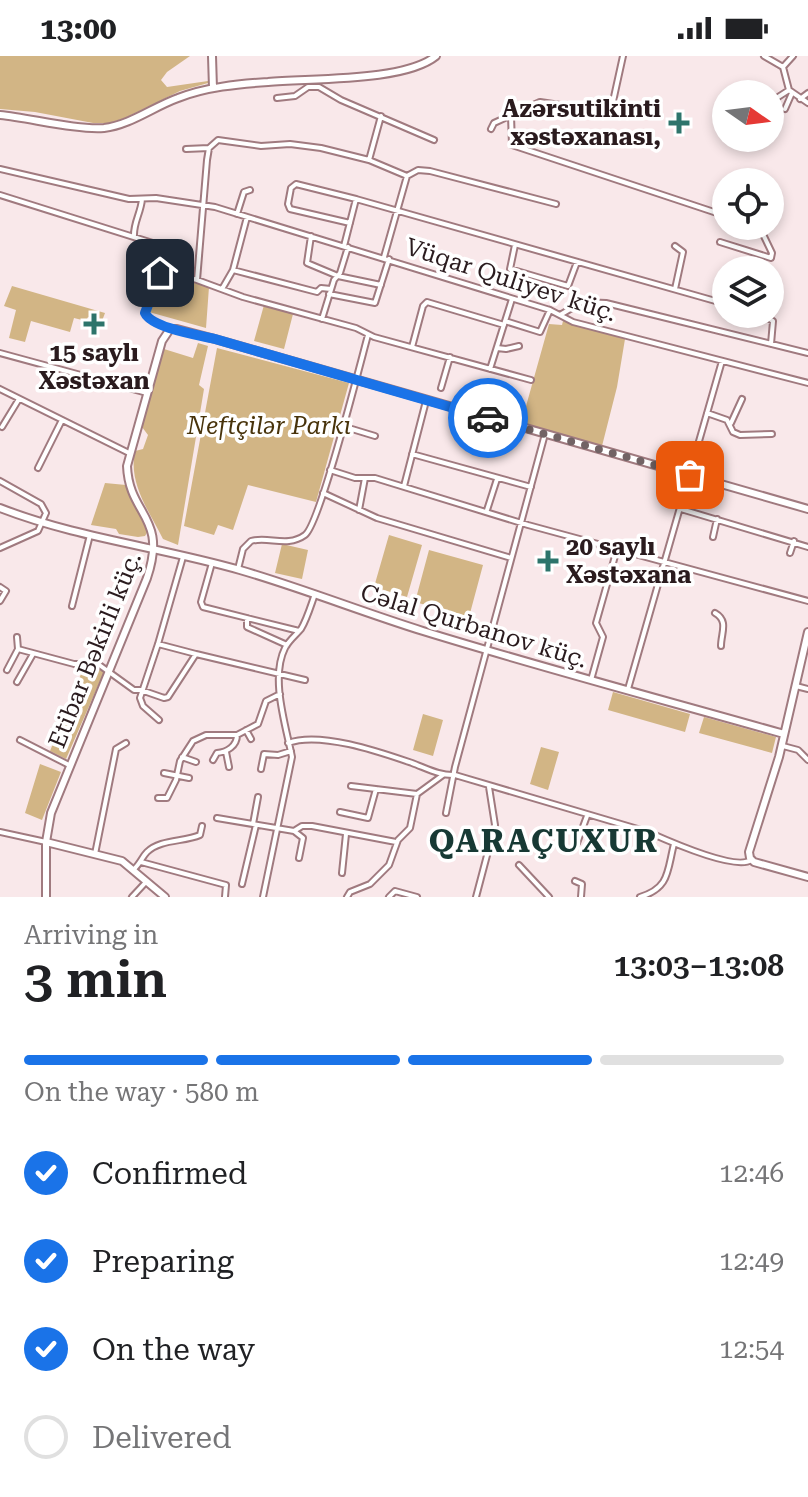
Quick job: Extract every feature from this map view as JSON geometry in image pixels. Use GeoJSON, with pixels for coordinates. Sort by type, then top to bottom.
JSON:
{"type":"FeatureCollection","features":[{"type":"Feature","properties":{"kind":"street"},"geometry":{"type":"LineString","coordinates":[[212,56],[213,88]]}},
{"type":"Feature","properties":{"kind":"street"},"geometry":{"type":"LineString","coordinates":[[403,72],[428,56]]}},
{"type":"Feature","properties":{"kind":"street"},"geometry":{"type":"LineString","coordinates":[[0,115],[104,128],[131,120],[177,98],[213,88],[403,72],[423,65],[436,56]]}},
{"type":"Feature","properties":{"kind":"street"},"geometry":{"type":"LineString","coordinates":[[491,129],[494,123],[540,102],[607,112],[612,106],[623,56]]}},
{"type":"Feature","properties":{"kind":"street"},"geometry":{"type":"LineString","coordinates":[[764,56],[783,67],[790,92],[785,109]]}},
{"type":"Feature","properties":{"kind":"street"},"geometry":{"type":"LineString","coordinates":[[783,67],[793,56]]}},
{"type":"Feature","properties":{"kind":"street"},"geometry":{"type":"LineString","coordinates":[[313,78],[313,87]]}},
{"type":"Feature","properties":{"kind":"street"},"geometry":{"type":"LineString","coordinates":[[277,98],[295,96],[308,87],[319,87],[341,100],[434,140]]}},
{"type":"Feature","properties":{"kind":"street"},"geometry":{"type":"LineString","coordinates":[[790,92],[808,103]]}},
{"type":"Feature","properties":{"kind":"street"},"geometry":{"type":"LineString","coordinates":[[784,95],[790,92]]}},
{"type":"Feature","properties":{"kind":"street"},"geometry":{"type":"LineString","coordinates":[[800,99],[808,93]]}},
{"type":"Feature","properties":{"kind":"street"},"geometry":{"type":"LineString","coordinates":[[369,160],[381,116]]}},
{"type":"Feature","properties":{"kind":"street"},"geometry":{"type":"LineString","coordinates":[[511,116],[512,145],[712,211]]}},
{"type":"Feature","properties":{"kind":"street"},"geometry":{"type":"LineString","coordinates":[[186,149],[209,148],[218,140],[261,146],[290,144],[333,150],[369,160],[407,176]]}},
{"type":"Feature","properties":{"kind":"street"},"geometry":{"type":"LineString","coordinates":[[197,280],[209,148]]}},
{"type":"Feature","properties":{"kind":"street","name":"Vüqar Quliyev küç."},"geometry":{"type":"LineString","coordinates":[[0,169],[129,199],[156,198],[237,214],[550,310],[573,322],[808,383]]}},
{"type":"Feature","properties":{"kind":"street"},"geometry":{"type":"LineString","coordinates":[[233,270],[317,292],[321,288],[373,304],[381,285],[407,176],[418,170],[430,171],[556,204]]}},
{"type":"Feature","properties":{"kind":"street"},"geometry":{"type":"LineString","coordinates":[[350,223],[290,209],[291,188],[296,184],[356,199],[712,300]]}},
{"type":"Feature","properties":{"kind":"street"},"geometry":{"type":"LineString","coordinates":[[237,214],[244,192],[250,190]]}},
{"type":"Feature","properties":{"kind":"street"},"geometry":{"type":"LineString","coordinates":[[0,195],[175,250],[178,255],[173,273]]}},
{"type":"Feature","properties":{"kind":"street"},"geometry":{"type":"LineString","coordinates":[[134,237],[142,199]]}},
{"type":"Feature","properties":{"kind":"street"},"geometry":{"type":"LineString","coordinates":[[322,319],[338,276],[356,199]]}},
{"type":"Feature","properties":{"kind":"street"},"geometry":{"type":"LineString","coordinates":[[222,289],[233,270],[247,217]]}},
{"type":"Feature","properties":{"kind":"street"},"geometry":{"type":"LineString","coordinates":[[311,236],[307,263],[338,276],[381,285]]}},
{"type":"Feature","properties":{"kind":"street"},"geometry":{"type":"LineString","coordinates":[[720,242],[771,258],[766,240]]}},
{"type":"Feature","properties":{"kind":"street"},"geometry":{"type":"LineString","coordinates":[[515,245],[510,269],[569,286],[577,262]]}},
{"type":"Feature","properties":{"kind":"street"},"geometry":{"type":"LineString","coordinates":[[675,246],[683,252],[675,289]]}},
{"type":"Feature","properties":{"kind":"street"},"geometry":{"type":"LineString","coordinates":[[531,380],[368,335],[356,328],[165,271],[160,273],[145,313],[149,319],[170,329],[808,509]]}},
{"type":"Feature","properties":{"kind":"street"},"geometry":{"type":"LineString","coordinates":[[490,369],[512,299]]}},
{"type":"Feature","properties":{"kind":"street"},"geometry":{"type":"LineString","coordinates":[[412,347],[423,306],[427,302],[540,332],[550,310]]}},
{"type":"Feature","properties":{"kind":"street"},"geometry":{"type":"LineString","coordinates":[[560,315],[582,302],[606,303],[808,353]]}},
{"type":"Feature","properties":{"kind":"street"},"geometry":{"type":"LineString","coordinates":[[771,344],[772,328]]}},
{"type":"Feature","properties":{"kind":"street","name":"Etibar Bəkirli küç."},"geometry":{"type":"LineString","coordinates":[[46,897],[46,842],[51,813],[147,578],[155,548],[150,524],[130,485],[127,471],[129,453],[162,341],[170,329]]}},
{"type":"Feature","properties":{"kind":"street"},"geometry":{"type":"LineString","coordinates":[[238,569],[243,549],[251,541],[286,542],[306,534],[323,493],[368,335]]}},
{"type":"Feature","properties":{"kind":"street"},"geometry":{"type":"LineString","coordinates":[[497,348],[519,346]]}},
{"type":"Feature","properties":{"kind":"street"},"geometry":{"type":"LineString","coordinates":[[0,353],[147,393]]}},
{"type":"Feature","properties":{"kind":"street"},"geometry":{"type":"LineString","coordinates":[[441,388],[450,357]]}},
{"type":"Feature","properties":{"kind":"street"},"geometry":{"type":"LineString","coordinates":[[627,690],[722,361]]}},
{"type":"Feature","properties":{"kind":"street"},"geometry":{"type":"LineString","coordinates":[[0,389],[129,453]]}},
{"type":"Feature","properties":{"kind":"street"},"geometry":{"type":"LineString","coordinates":[[2,427],[19,399]]}},
{"type":"Feature","properties":{"kind":"street"},"geometry":{"type":"LineString","coordinates":[[742,399],[731,423],[733,432],[740,435],[772,434]]}},
{"type":"Feature","properties":{"kind":"street"},"geometry":{"type":"LineString","coordinates":[[404,486],[426,401]]}},
{"type":"Feature","properties":{"kind":"street"},"geometry":{"type":"LineString","coordinates":[[707,413],[731,423]]}},
{"type":"Feature","properties":{"kind":"street"},"geometry":{"type":"LineString","coordinates":[[38,468],[62,420]]}},
{"type":"Feature","properties":{"kind":"street"},"geometry":{"type":"LineString","coordinates":[[342,426],[375,436]]}},
{"type":"Feature","properties":{"kind":"street"},"geometry":{"type":"LineString","coordinates":[[446,813],[455,767],[545,434]]}},
{"type":"Feature","properties":{"kind":"street"},"geometry":{"type":"LineString","coordinates":[[412,454],[531,487]]}},
{"type":"Feature","properties":{"kind":"street"},"geometry":{"type":"LineString","coordinates":[[330,470],[404,486],[521,522],[808,601]]}},
{"type":"Feature","properties":{"kind":"street"},"geometry":{"type":"LineString","coordinates":[[359,510],[365,478]]}},
{"type":"Feature","properties":{"kind":"street"},"geometry":{"type":"LineString","coordinates":[[487,510],[497,479]]}},
{"type":"Feature","properties":{"kind":"street"},"geometry":{"type":"LineString","coordinates":[[0,481],[41,504],[46,510],[44,523],[38,531],[0,548]]}},
{"type":"Feature","properties":{"kind":"street"},"geometry":{"type":"LineString","coordinates":[[323,493],[377,518],[511,558]]}},
{"type":"Feature","properties":{"kind":"street","name":"Cəlal Qurbanov küç."},"geometry":{"type":"LineString","coordinates":[[0,508],[90,535],[238,569],[357,611],[784,734]]}},
{"type":"Feature","properties":{"kind":"street"},"geometry":{"type":"LineString","coordinates":[[681,509],[808,547]]}},
{"type":"Feature","properties":{"kind":"street"},"geometry":{"type":"LineString","coordinates":[[713,537],[717,519]]}},
{"type":"Feature","properties":{"kind":"street"},"geometry":{"type":"LineString","coordinates":[[72,606],[90,535]]}},
{"type":"Feature","properties":{"kind":"street"},"geometry":{"type":"LineString","coordinates":[[790,553],[794,541]]}},
{"type":"Feature","properties":{"kind":"street"},"geometry":{"type":"LineString","coordinates":[[591,680],[603,637],[596,623],[617,549]]}},
{"type":"Feature","properties":{"kind":"street"},"geometry":{"type":"LineString","coordinates":[[159,720],[141,703],[141,690],[158,644],[183,554]]}},
{"type":"Feature","properties":{"kind":"street"},"geometry":{"type":"LineString","coordinates":[[212,562],[201,605],[299,631]]}},
{"type":"Feature","properties":{"kind":"street"},"geometry":{"type":"LineString","coordinates":[[0,587],[6,591],[0,601]]}},
{"type":"Feature","properties":{"kind":"street"},"geometry":{"type":"LineString","coordinates":[[263,897],[288,782],[291,751],[280,694],[280,673],[287,645],[299,631],[315,594]]}},
{"type":"Feature","properties":{"kind":"street"},"geometry":{"type":"LineString","coordinates":[[715,613],[724,625],[721,646]]}},
{"type":"Feature","properties":{"kind":"street"},"geometry":{"type":"LineString","coordinates":[[247,618],[247,627],[287,645]]}},
{"type":"Feature","properties":{"kind":"street"},"geometry":{"type":"LineString","coordinates":[[751,860],[751,847],[782,745],[808,632]]}},
{"type":"Feature","properties":{"kind":"street"},"geometry":{"type":"LineString","coordinates":[[7,670],[18,649],[17,637]]}},
{"type":"Feature","properties":{"kind":"street"},"geometry":{"type":"LineString","coordinates":[[158,644],[212,660],[305,680]]}},
{"type":"Feature","properties":{"kind":"street"},"geometry":{"type":"LineString","coordinates":[[18,649],[81,665],[95,663],[134,690],[164,698],[168,697],[196,654]]}},
{"type":"Feature","properties":{"kind":"street"},"geometry":{"type":"LineString","coordinates":[[17,682],[33,654]]}},
{"type":"Feature","properties":{"kind":"street"},"geometry":{"type":"LineString","coordinates":[[796,686],[808,689]]}},
{"type":"Feature","properties":{"kind":"street"},"geometry":{"type":"LineString","coordinates":[[158,798],[167,798],[189,745],[198,738],[210,735],[237,735],[258,724],[266,701],[280,694]]}},
{"type":"Feature","properties":{"kind":"street"},"geometry":{"type":"LineString","coordinates":[[246,730],[251,739]]}},
{"type":"Feature","properties":{"kind":"street"},"geometry":{"type":"LineString","coordinates":[[213,760],[217,753],[226,752],[235,744],[237,735]]}},
{"type":"Feature","properties":{"kind":"street"},"geometry":{"type":"LineString","coordinates":[[20,740],[69,765]]}},
{"type":"Feature","properties":{"kind":"street"},"geometry":{"type":"LineString","coordinates":[[288,743],[314,740],[336,742],[382,753],[443,775],[455,775],[648,832],[674,844],[738,863],[745,864],[751,860]]}},
{"type":"Feature","properties":{"kind":"street"},"geometry":{"type":"LineString","coordinates":[[95,854],[110,769],[118,745],[126,743]]}},
{"type":"Feature","properties":{"kind":"street"},"geometry":{"type":"LineString","coordinates":[[782,745],[808,750]]}},
{"type":"Feature","properties":{"kind":"street"},"geometry":{"type":"LineString","coordinates":[[798,750],[808,760]]}},
{"type":"Feature","properties":{"kind":"street"},"geometry":{"type":"LineString","coordinates":[[261,769],[264,754],[278,755],[291,751]]}},
{"type":"Feature","properties":{"kind":"street"},"geometry":{"type":"LineString","coordinates":[[226,752],[229,767]]}},
{"type":"Feature","properties":{"kind":"street"},"geometry":{"type":"LineString","coordinates":[[182,757],[196,762]]}},
{"type":"Feature","properties":{"kind":"street"},"geometry":{"type":"LineString","coordinates":[[164,773],[189,778]]}},
{"type":"Feature","properties":{"kind":"street"},"geometry":{"type":"LineString","coordinates":[[347,897],[350,892],[375,881],[389,865],[396,842],[410,828],[417,794],[443,775]]}},
{"type":"Feature","properties":{"kind":"street"},"geometry":{"type":"LineString","coordinates":[[351,786],[417,794]]}},
{"type":"Feature","properties":{"kind":"street"},"geometry":{"type":"LineString","coordinates":[[476,897],[495,825],[489,787]]}},
{"type":"Feature","properties":{"kind":"street"},"geometry":{"type":"LineString","coordinates":[[340,812],[368,818],[376,789]]}},
{"type":"Feature","properties":{"kind":"street"},"geometry":{"type":"LineString","coordinates":[[242,884],[258,797]]}},
{"type":"Feature","properties":{"kind":"street"},"geometry":{"type":"LineString","coordinates":[[577,843],[587,816]]}},
{"type":"Feature","properties":{"kind":"street"},"geometry":{"type":"LineString","coordinates":[[217,818],[294,831],[303,838],[299,858]]}},
{"type":"Feature","properties":{"kind":"street"},"geometry":{"type":"LineString","coordinates":[[294,831],[306,825],[396,842]]}},
{"type":"Feature","properties":{"kind":"street"},"geometry":{"type":"LineString","coordinates":[[134,869],[147,852],[200,835],[202,826]]}},
{"type":"Feature","properties":{"kind":"street"},"geometry":{"type":"LineString","coordinates":[[0,832],[118,859],[165,897]]}},
{"type":"Feature","properties":{"kind":"street"},"geometry":{"type":"LineString","coordinates":[[342,873],[346,834]]}},
{"type":"Feature","properties":{"kind":"street"},"geometry":{"type":"LineString","coordinates":[[640,897],[654,894],[662,886],[674,844]]}},
{"type":"Feature","properties":{"kind":"street"},"geometry":{"type":"LineString","coordinates":[[751,860],[808,877]]}},
{"type":"Feature","properties":{"kind":"street"},"geometry":{"type":"LineString","coordinates":[[141,862],[226,885],[225,897]]}},
{"type":"Feature","properties":{"kind":"street"},"geometry":{"type":"LineString","coordinates":[[519,865],[549,897]]}},
{"type":"Feature","properties":{"kind":"street"},"geometry":{"type":"LineString","coordinates":[[132,897],[147,880]]}},
{"type":"Feature","properties":{"kind":"street"},"geometry":{"type":"LineString","coordinates":[[575,881],[582,884],[581,897]]}},
{"type":"Feature","properties":{"kind":"street"},"geometry":{"type":"LineString","coordinates":[[389,897],[395,891],[417,897]]}},
{"type":"Feature","properties":{"kind":"green space"},"geometry":{"type":"Polygon","coordinates":[[[0,56],[190,56],[161,80],[167,87],[208,83],[180,91],[125,118],[109,123],[93,123],[0,109],[0,56]]]}},
{"type":"Feature","properties":{"kind":"green space"},"geometry":{"type":"Polygon","coordinates":[[[161,276],[209,287],[206,328],[149,312],[161,276]]]}},
{"type":"Feature","properties":{"kind":"green space"},"geometry":{"type":"Polygon","coordinates":[[[12,286],[105,313],[102,321],[88,317],[86,321],[74,318],[70,332],[31,321],[25,342],[9,338],[16,310],[4,306],[12,286]]]}},
{"type":"Feature","properties":{"kind":"green space"},"geometry":{"type":"Polygon","coordinates":[[[264,305],[293,314],[284,349],[254,341],[264,305]]]}},
{"type":"Feature","properties":{"kind":"green space"},"geometry":{"type":"Polygon","coordinates":[[[563,321],[625,339],[602,446],[521,424],[549,324],[562,325],[563,321]]]}},
{"type":"Feature","properties":{"kind":"green space"},"geometry":{"type":"Polygon","coordinates":[[[198,343],[208,346],[199,385],[204,389],[178,545],[163,539],[141,496],[134,474],[135,451],[143,449],[148,435],[142,427],[164,349],[193,358],[198,343]]]}},
{"type":"Feature","properties":{"kind":"green space","name":"Neftçilər Parkı"},"geometry":{"type":"Polygon","coordinates":[[[217,348],[349,383],[316,502],[248,485],[233,530],[218,525],[214,535],[184,526],[217,348]]]}},
{"type":"Feature","properties":{"kind":"green space"},"geometry":{"type":"Polygon","coordinates":[[[105,483],[126,485],[146,522],[148,531],[145,536],[119,534],[116,529],[91,525],[105,483]]]}},
{"type":"Feature","properties":{"kind":"green space"},"geometry":{"type":"Polygon","coordinates":[[[389,535],[422,545],[407,597],[374,587],[389,535]]]}},
{"type":"Feature","properties":{"kind":"green space"},"geometry":{"type":"Polygon","coordinates":[[[282,544],[308,550],[302,579],[275,573],[282,544]]]}},
{"type":"Feature","properties":{"kind":"green space"},"geometry":{"type":"Polygon","coordinates":[[[429,550],[483,565],[469,617],[415,602],[429,550]]]}},
{"type":"Feature","properties":{"kind":"green space"},"geometry":{"type":"Polygon","coordinates":[[[96,668],[104,672],[66,759],[50,751],[83,669],[96,668]]]}},
{"type":"Feature","properties":{"kind":"green space"},"geometry":{"type":"Polygon","coordinates":[[[613,692],[690,714],[685,732],[608,710],[613,692]]]}},
{"type":"Feature","properties":{"kind":"green space"},"geometry":{"type":"Polygon","coordinates":[[[423,714],[443,720],[433,756],[413,750],[423,714]]]}},
{"type":"Feature","properties":{"kind":"green space"},"geometry":{"type":"Polygon","coordinates":[[[704,717],[776,737],[772,753],[699,733],[704,717]]]}},
{"type":"Feature","properties":{"kind":"green space"},"geometry":{"type":"Polygon","coordinates":[[[541,747],[559,752],[548,790],[530,784],[541,747]]]}},
{"type":"Feature","properties":{"kind":"green space"},"geometry":{"type":"Polygon","coordinates":[[[40,764],[61,772],[42,820],[25,813],[40,764]]]}},
{"type":"Feature","properties":{"kind":"way so far"},"geometry":{"type":"LineString","coordinates":[[488,418],[690,475]]}},
{"type":"Feature","properties":{"kind":"place","name":"Azərsutikinti xəstəxanası,"},"geometry":{"type":"Point","coordinates":[679,123]}},
{"type":"Feature","properties":{"kind":"place","name":"15 saylı Xəstəxan"},"geometry":{"type":"Point","coordinates":[94,324]}},
{"type":"Feature","properties":{"kind":"place","name":"20 saylı Xəstəxana"},"geometry":{"type":"Point","coordinates":[548,561]}},
{"type":"Feature","properties":{"kind":"district","name":"QARAÇUXUR"},"geometry":{"type":"Point","coordinates":[544,841]}},
{"type":"Feature","properties":{"kind":"route"},"geometry":{"type":"LineString","coordinates":[[160,273],[145,313],[147,318],[170,329],[215,339],[488,418]]}}]}
